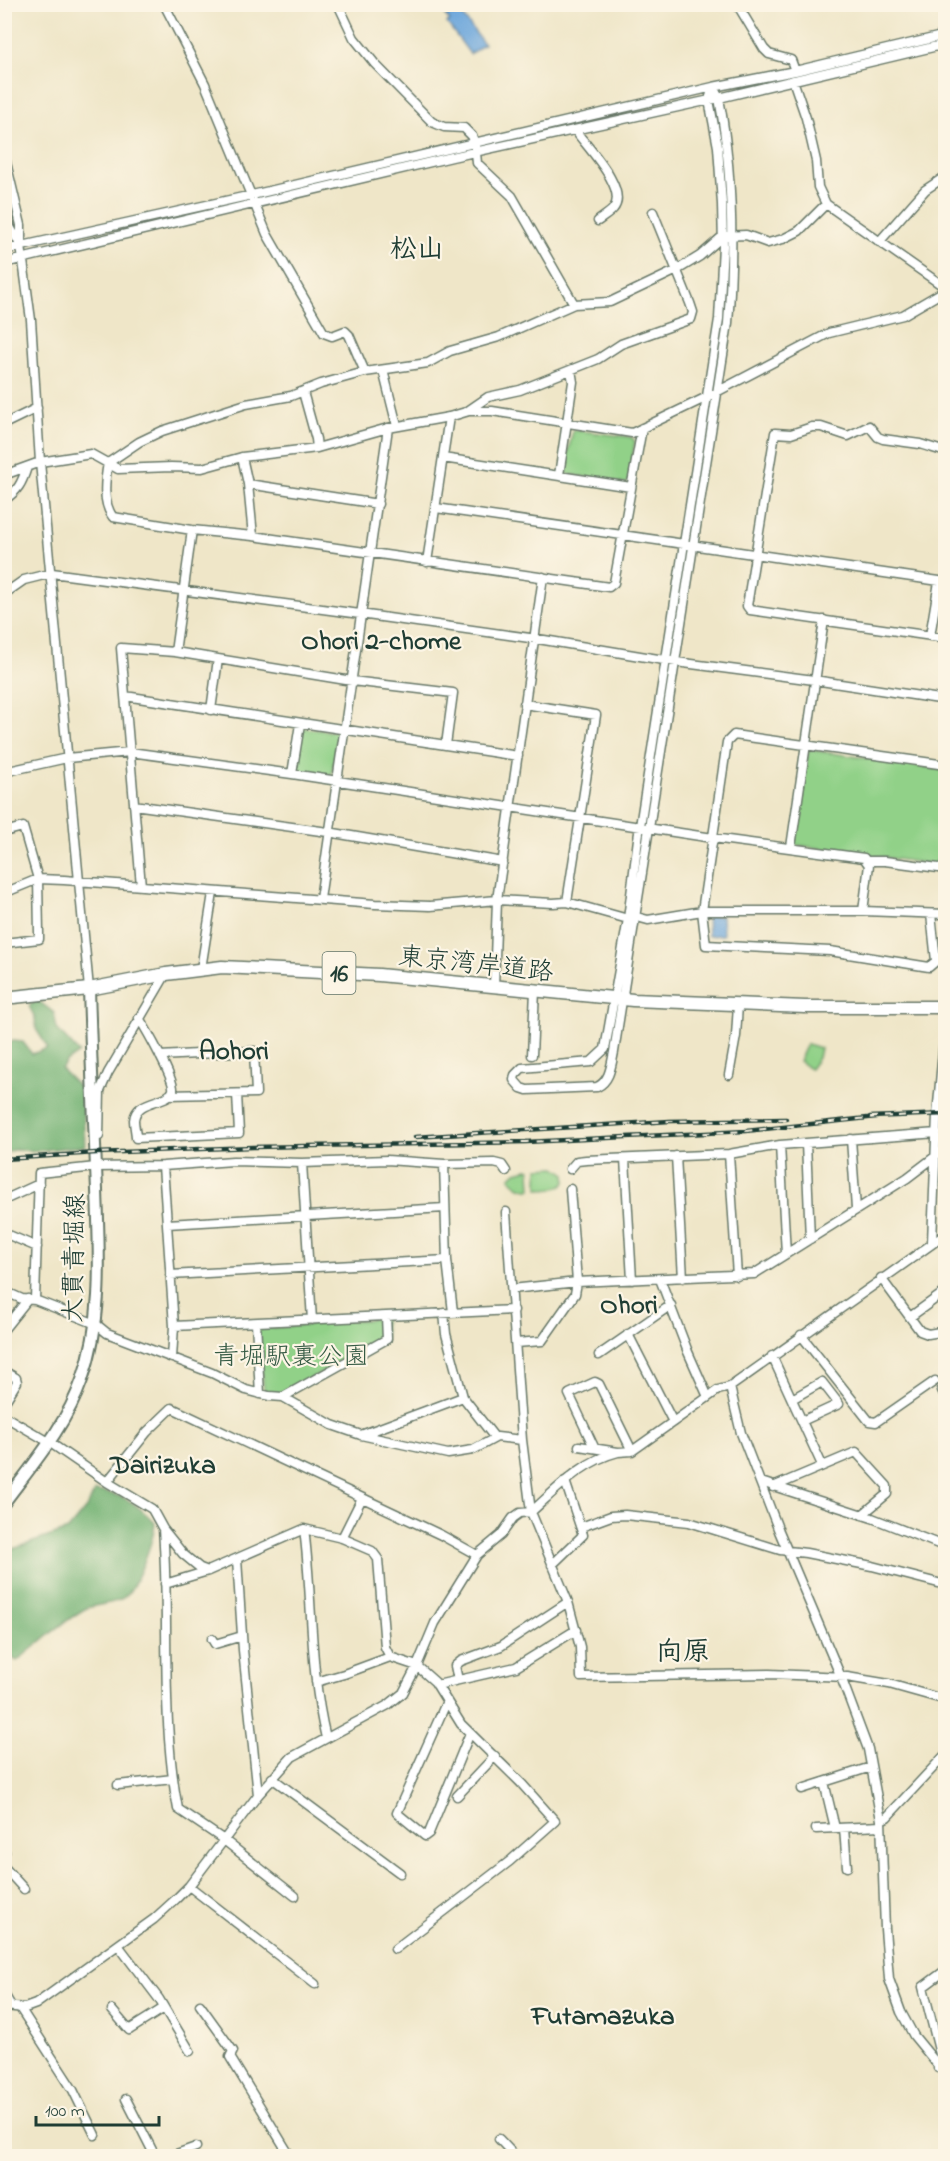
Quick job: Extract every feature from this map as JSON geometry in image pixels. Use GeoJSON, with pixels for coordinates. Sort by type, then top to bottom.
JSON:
{"type":"FeatureCollection","features":[{"type":"Feature","properties":{"kind":"highway","name":"東京湾岸道路"},"geometry":{"type":"LineString","coordinates":[[4,998],[89,989],[201,969],[253,967],[380,975],[618,999],[738,1005],[945,1007]]}},
{"type":"Feature","properties":{"kind":"main road","name":"大貫青堀線"},"geometry":{"type":"LineString","coordinates":[[4,1503],[49,1442],[69,1409],[82,1382],[92,1352],[99,1263],[89,989]]}},
{"type":"Feature","properties":{"kind":"street"},"geometry":{"type":"LineString","coordinates":[[164,4],[205,84],[267,234],[285,268],[324,333],[332,336],[345,331],[349,335],[365,372]]}},
{"type":"Feature","properties":{"kind":"street"},"geometry":{"type":"LineString","coordinates":[[338,4],[354,38],[375,64],[432,122],[444,127],[464,128],[472,136],[477,163],[512,196],[574,304]]}},
{"type":"Feature","properties":{"kind":"street"},"geometry":{"type":"LineString","coordinates":[[4,475],[40,462],[91,454],[117,469],[202,468],[242,457],[317,448],[388,428],[469,411],[492,411],[632,433],[707,397],[829,333],[903,315],[945,289],[826,204],[818,187],[816,161],[791,60],[769,54],[764,50],[737,4]]}},
{"type":"Feature","properties":{"kind":"street"},"geometry":{"type":"LineString","coordinates":[[4,250],[252,195],[475,148],[575,130],[719,98],[794,75],[945,35]]}},
{"type":"Feature","properties":{"kind":"street"},"geometry":{"type":"LineString","coordinates":[[4,263],[255,205],[713,87],[794,75],[945,44]]}},
{"type":"Feature","properties":{"kind":"street"},"geometry":{"type":"LineString","coordinates":[[632,918],[640,827],[666,660],[728,323],[730,177],[719,98],[713,87]]}},
{"type":"Feature","properties":{"kind":"street"},"geometry":{"type":"LineString","coordinates":[[618,999],[614,1052],[608,1078],[604,1084],[597,1087],[532,1090],[521,1088],[516,1084],[515,1075],[522,1068],[585,1063],[596,1059],[605,1049],[618,999],[650,829],[676,662],[728,235],[718,147],[709,99],[713,87]]}},
{"type":"Feature","properties":{"kind":"street"},"geometry":{"type":"LineString","coordinates":[[575,130],[609,174],[615,189],[617,201],[614,209],[598,221]]}},
{"type":"Feature","properties":{"kind":"street"},"geometry":{"type":"LineString","coordinates":[[4,154],[21,225],[21,246],[31,320],[40,462],[89,989]]}},
{"type":"Feature","properties":{"kind":"street"},"geometry":{"type":"LineString","coordinates":[[879,242],[925,190],[945,176]]}},
{"type":"Feature","properties":{"kind":"street"},"geometry":{"type":"LineString","coordinates":[[4,204],[10,227],[21,246]]}},
{"type":"Feature","properties":{"kind":"street"},"geometry":{"type":"LineString","coordinates":[[642,428],[613,585],[609,587],[253,536],[192,530],[113,518],[108,511],[105,480],[108,463],[139,442],[162,431],[246,404],[291,396],[321,384],[365,372],[428,363],[450,351],[500,337],[574,304],[610,302],[677,270],[728,235],[746,235],[768,243],[783,239],[799,231],[826,204]]}},
{"type":"Feature","properties":{"kind":"street"},"geometry":{"type":"LineString","coordinates":[[469,411],[488,397],[520,390],[598,359],[627,341],[691,319],[693,312],[652,212]]}},
{"type":"Feature","properties":{"kind":"street"},"geometry":{"type":"LineString","coordinates":[[383,370],[398,426]]}},
{"type":"Feature","properties":{"kind":"street"},"geometry":{"type":"LineString","coordinates":[[559,475],[573,382],[571,370]]}},
{"type":"Feature","properties":{"kind":"street"},"geometry":{"type":"LineString","coordinates":[[303,392],[317,448]]}},
{"type":"Feature","properties":{"kind":"street"},"geometry":{"type":"LineString","coordinates":[[4,424],[37,408]]}},
{"type":"Feature","properties":{"kind":"street"},"geometry":{"type":"LineString","coordinates":[[427,562],[449,417]]}},
{"type":"Feature","properties":{"kind":"street"},"geometry":{"type":"LineString","coordinates":[[945,452],[920,444],[883,439],[868,426],[848,436],[820,427],[812,427],[791,434],[775,433],[747,606],[750,610],[945,638]]}},
{"type":"Feature","properties":{"kind":"street"},"geometry":{"type":"LineString","coordinates":[[320,899],[388,428]]}},
{"type":"Feature","properties":{"kind":"street"},"geometry":{"type":"LineString","coordinates":[[242,457],[248,484],[253,536]]}},
{"type":"Feature","properties":{"kind":"street"},"geometry":{"type":"LineString","coordinates":[[443,458],[632,487]]}},
{"type":"Feature","properties":{"kind":"street"},"geometry":{"type":"LineString","coordinates":[[4,500],[16,493],[27,467]]}},
{"type":"Feature","properties":{"kind":"street"},"geometry":{"type":"LineString","coordinates":[[248,484],[378,504]]}},
{"type":"Feature","properties":{"kind":"street"},"geometry":{"type":"LineString","coordinates":[[436,508],[942,582],[930,636]]}},
{"type":"Feature","properties":{"kind":"street"},"geometry":{"type":"LineString","coordinates":[[174,652],[192,530]]}},
{"type":"Feature","properties":{"kind":"street"},"geometry":{"type":"LineString","coordinates":[[4,594],[24,580],[52,573],[360,614],[945,700]]}},
{"type":"Feature","properties":{"kind":"street"},"geometry":{"type":"LineString","coordinates":[[494,987],[497,900],[543,577]]}},
{"type":"Feature","properties":{"kind":"street"},"geometry":{"type":"LineString","coordinates":[[791,848],[804,745],[824,620]]}},
{"type":"Feature","properties":{"kind":"street"},"geometry":{"type":"LineString","coordinates":[[141,886],[121,648],[174,652],[352,681],[453,693],[446,745]]}},
{"type":"Feature","properties":{"kind":"street"},"geometry":{"type":"LineString","coordinates":[[211,710],[218,659]]}},
{"type":"Feature","properties":{"kind":"street"},"geometry":{"type":"LineString","coordinates":[[125,696],[518,756]]}},
{"type":"Feature","properties":{"kind":"street"},"geometry":{"type":"LineString","coordinates":[[524,704],[596,715],[567,902]]}},
{"type":"Feature","properties":{"kind":"street"},"geometry":{"type":"LineString","coordinates":[[292,774],[300,724]]}},
{"type":"Feature","properties":{"kind":"street"},"geometry":{"type":"LineString","coordinates":[[931,914],[936,961],[929,967],[830,951],[706,945],[702,911],[727,741],[734,735],[945,765]]}},
{"type":"Feature","properties":{"kind":"street"},"geometry":{"type":"LineString","coordinates":[[4,772],[68,758],[130,752],[292,774],[712,838],[864,858],[867,861],[945,869]]}},
{"type":"Feature","properties":{"kind":"street"},"geometry":{"type":"LineString","coordinates":[[134,805],[328,832],[503,862]]}},
{"type":"Feature","properties":{"kind":"street"},"geometry":{"type":"LineString","coordinates":[[4,832],[23,827],[38,879],[39,939],[4,943]]}},
{"type":"Feature","properties":{"kind":"street"},"geometry":{"type":"LineString","coordinates":[[863,911],[869,865],[867,861]]}},
{"type":"Feature","properties":{"kind":"street"},"geometry":{"type":"LineString","coordinates":[[4,893],[38,879],[375,904],[430,906],[497,900],[567,902],[648,920],[702,911],[863,911],[945,914]]}},
{"type":"Feature","properties":{"kind":"street"},"geometry":{"type":"LineString","coordinates":[[201,969],[213,893]]}},
{"type":"Feature","properties":{"kind":"street"},"geometry":{"type":"LineString","coordinates":[[96,1153],[99,1148],[100,1092],[108,1073],[166,974]]}},
{"type":"Feature","properties":{"kind":"street"},"geometry":{"type":"LineString","coordinates":[[532,1055],[535,991]]}},
{"type":"Feature","properties":{"kind":"street"},"geometry":{"type":"LineString","coordinates":[[729,1075],[736,1036],[738,1005]]}},
{"type":"Feature","properties":{"kind":"street"},"geometry":{"type":"LineString","coordinates":[[139,1018],[172,1084],[173,1090],[169,1095]]}},
{"type":"Feature","properties":{"kind":"street"},"geometry":{"type":"LineString","coordinates":[[932,1242],[945,1018]]}},
{"type":"Feature","properties":{"kind":"street"},"geometry":{"type":"LineString","coordinates":[[160,1056],[254,1051],[256,1093],[169,1095],[142,1106],[136,1112],[134,1121],[136,1138],[239,1134],[237,1094]]}},
{"type":"Feature","properties":{"kind":"street"},"geometry":{"type":"LineString","coordinates":[[570,1169],[581,1160],[729,1154],[780,1144],[937,1133]]}},
{"type":"Feature","properties":{"kind":"street"},"geometry":{"type":"LineString","coordinates":[[851,1139],[856,1209]]}},
{"type":"Feature","properties":{"kind":"street"},"geometry":{"type":"LineString","coordinates":[[806,1143],[810,1239]]}},
{"type":"Feature","properties":{"kind":"street"},"geometry":{"type":"LineString","coordinates":[[780,1144],[786,1254]]}},
{"type":"Feature","properties":{"kind":"street"},"geometry":{"type":"LineString","coordinates":[[729,1154],[737,1276]]}},
{"type":"Feature","properties":{"kind":"street"},"geometry":{"type":"LineString","coordinates":[[676,1156],[683,1278]]}},
{"type":"Feature","properties":{"kind":"street"},"geometry":{"type":"LineString","coordinates":[[512,1289],[577,1282],[754,1274],[907,1178],[936,1156]]}},
{"type":"Feature","properties":{"kind":"street"},"geometry":{"type":"LineString","coordinates":[[625,1159],[632,1280]]}},
{"type":"Feature","properties":{"kind":"street"},"geometry":{"type":"LineString","coordinates":[[4,1329],[31,1299],[37,1247],[39,1173],[96,1167],[163,1166],[233,1161],[302,1163],[387,1160],[444,1164],[494,1163],[502,1165],[506,1171]]}},
{"type":"Feature","properties":{"kind":"street"},"geometry":{"type":"LineString","coordinates":[[302,1163],[312,1320]]}},
{"type":"Feature","properties":{"kind":"street"},"geometry":{"type":"LineString","coordinates":[[444,1164],[449,1312],[446,1334],[463,1397],[495,1438]]}},
{"type":"Feature","properties":{"kind":"street"},"geometry":{"type":"LineString","coordinates":[[163,1166],[174,1326],[172,1358]]}},
{"type":"Feature","properties":{"kind":"street"},"geometry":{"type":"LineString","coordinates":[[4,1200],[39,1184]]}},
{"type":"Feature","properties":{"kind":"street"},"geometry":{"type":"LineString","coordinates":[[516,1343],[542,1341],[575,1294],[577,1282],[570,1189]]}},
{"type":"Feature","properties":{"kind":"street"},"geometry":{"type":"LineString","coordinates":[[167,1224],[445,1208]]}},
{"type":"Feature","properties":{"kind":"street"},"geometry":{"type":"LineString","coordinates":[[506,1212],[522,1440],[531,1512],[568,1602],[580,1647],[581,1677],[769,1674],[841,1677],[889,1684],[945,1700]]}},
{"type":"Feature","properties":{"kind":"street"},"geometry":{"type":"LineString","coordinates":[[4,1233],[37,1247]]}},
{"type":"Feature","properties":{"kind":"street"},"geometry":{"type":"LineString","coordinates":[[12,2006],[36,2004],[154,1919],[189,1886],[258,1795],[292,1757],[388,1705],[403,1693],[435,1623],[477,1555],[501,1535],[513,1518],[520,1513],[531,1512],[588,1463],[602,1456],[633,1451],[718,1390],[730,1388],[945,1234]]}},
{"type":"Feature","properties":{"kind":"street"},"geometry":{"type":"LineString","coordinates":[[170,1275],[447,1260]]}},
{"type":"Feature","properties":{"kind":"street"},"geometry":{"type":"LineString","coordinates":[[881,1278],[920,1331],[928,1334],[945,1331]]}},
{"type":"Feature","properties":{"kind":"street"},"geometry":{"type":"LineString","coordinates":[[660,1279],[708,1397]]}},
{"type":"Feature","properties":{"kind":"street"},"geometry":{"type":"LineString","coordinates":[[4,1291],[96,1324],[107,1333],[260,1394],[283,1397],[332,1425],[362,1435],[448,1454],[473,1450],[495,1438],[522,1440]]}},
{"type":"Feature","properties":{"kind":"street"},"geometry":{"type":"LineString","coordinates":[[910,1317],[945,1291]]}},
{"type":"Feature","properties":{"kind":"street"},"geometry":{"type":"LineString","coordinates":[[599,1355],[670,1305]]}},
{"type":"Feature","properties":{"kind":"street"},"geometry":{"type":"LineString","coordinates":[[174,1326],[514,1310]]}},
{"type":"Feature","properties":{"kind":"street"},"geometry":{"type":"LineString","coordinates":[[283,1397],[387,1339],[386,1316]]}},
{"type":"Feature","properties":{"kind":"street"},"geometry":{"type":"LineString","coordinates":[[255,1323],[260,1394]]}},
{"type":"Feature","properties":{"kind":"street"},"geometry":{"type":"LineString","coordinates":[[628,1334],[674,1422]]}},
{"type":"Feature","properties":{"kind":"street"},"geometry":{"type":"LineString","coordinates":[[801,1335],[869,1421],[876,1422],[935,1381]]}},
{"type":"Feature","properties":{"kind":"street"},"geometry":{"type":"LineString","coordinates":[[772,1356],[822,1465]]}},
{"type":"Feature","properties":{"kind":"street"},"geometry":{"type":"LineString","coordinates":[[4,1371],[16,1378],[17,1382],[4,1403]]}},
{"type":"Feature","properties":{"kind":"street"},"geometry":{"type":"LineString","coordinates":[[594,1447],[569,1394],[595,1382],[599,1384],[633,1451]]}},
{"type":"Feature","properties":{"kind":"street"},"geometry":{"type":"LineString","coordinates":[[792,1399],[822,1382],[839,1404],[802,1421]]}},
{"type":"Feature","properties":{"kind":"street"},"geometry":{"type":"LineString","coordinates":[[945,1384],[942,1390],[945,1398]]}},
{"type":"Feature","properties":{"kind":"street"},"geometry":{"type":"LineString","coordinates":[[730,1388],[741,1433],[868,1749],[881,1823],[889,1979],[901,2012],[914,2036],[945,2075]]}},
{"type":"Feature","properties":{"kind":"street"},"geometry":{"type":"LineString","coordinates":[[362,1435],[463,1397]]}},
{"type":"Feature","properties":{"kind":"street"},"geometry":{"type":"LineString","coordinates":[[107,1482],[147,1432],[172,1408],[441,1535],[477,1555]]}},
{"type":"Feature","properties":{"kind":"street"},"geometry":{"type":"LineString","coordinates":[[4,1416],[49,1442],[107,1482],[152,1509],[163,1529],[183,1554],[200,1568],[208,1571]]}},
{"type":"Feature","properties":{"kind":"street"},"geometry":{"type":"LineString","coordinates":[[579,1446],[618,1452]]}},
{"type":"Feature","properties":{"kind":"street"},"geometry":{"type":"LineString","coordinates":[[773,1486],[856,1452],[887,1486],[887,1494],[862,1515]]}},
{"type":"Feature","properties":{"kind":"street"},"geometry":{"type":"LineString","coordinates":[[552,1565],[583,1535],[565,1481]]}},
{"type":"Feature","properties":{"kind":"street"},"geometry":{"type":"LineString","coordinates":[[761,1482],[862,1515],[945,1547]]}},
{"type":"Feature","properties":{"kind":"street"},"geometry":{"type":"LineString","coordinates":[[342,1538],[362,1498]]}},
{"type":"Feature","properties":{"kind":"street"},"geometry":{"type":"LineString","coordinates":[[581,1527],[611,1516],[689,1522],[780,1550],[872,1566],[945,1585]]}},
{"type":"Feature","properties":{"kind":"street"},"geometry":{"type":"LineString","coordinates":[[163,1529],[167,1678],[173,1779],[178,1809],[224,1840],[295,1896]]}},
{"type":"Feature","properties":{"kind":"street"},"geometry":{"type":"LineString","coordinates":[[165,1584],[208,1571],[304,1529],[342,1538],[372,1551],[378,1559],[385,1647],[390,1657]]}},
{"type":"Feature","properties":{"kind":"street"},"geometry":{"type":"LineString","coordinates":[[304,1529],[316,1682],[326,1738]]}},
{"type":"Feature","properties":{"kind":"street"},"geometry":{"type":"LineString","coordinates":[[237,1559],[242,1636],[258,1795]]}},
{"type":"Feature","properties":{"kind":"street"},"geometry":{"type":"LineString","coordinates":[[458,1680],[455,1666],[461,1661],[501,1646],[568,1602]]}},
{"type":"Feature","properties":{"kind":"street"},"geometry":{"type":"LineString","coordinates":[[437,1685],[516,1667],[576,1630]]}},
{"type":"Feature","properties":{"kind":"street"},"geometry":{"type":"LineString","coordinates":[[212,1639],[215,1644],[242,1636]]}},
{"type":"Feature","properties":{"kind":"street"},"geometry":{"type":"LineString","coordinates":[[316,1682],[390,1657],[417,1666],[437,1685],[461,1724],[495,1756],[555,1821],[510,1861],[395,1949]]}},
{"type":"Feature","properties":{"kind":"street"},"geometry":{"type":"LineString","coordinates":[[447,1701],[397,1813],[425,1836],[429,1833],[470,1733]]}},
{"type":"Feature","properties":{"kind":"street"},"geometry":{"type":"LineString","coordinates":[[816,1830],[881,1823],[945,1754]]}},
{"type":"Feature","properties":{"kind":"street"},"geometry":{"type":"LineString","coordinates":[[457,1796],[495,1756]]}},
{"type":"Feature","properties":{"kind":"street"},"geometry":{"type":"LineString","coordinates":[[802,1789],[870,1767]]}},
{"type":"Feature","properties":{"kind":"street"},"geometry":{"type":"LineString","coordinates":[[272,1778],[400,1873]]}},
{"type":"Feature","properties":{"kind":"street"},"geometry":{"type":"LineString","coordinates":[[118,1785],[173,1779]]}},
{"type":"Feature","properties":{"kind":"street"},"geometry":{"type":"LineString","coordinates":[[824,1782],[840,1828],[847,1867]]}},
{"type":"Feature","properties":{"kind":"street"},"geometry":{"type":"LineString","coordinates":[[4,1867],[24,1889]]}},
{"type":"Feature","properties":{"kind":"street"},"geometry":{"type":"LineString","coordinates":[[189,1886],[315,1984]]}},
{"type":"Feature","properties":{"kind":"street"},"geometry":{"type":"LineString","coordinates":[[118,1945],[164,2008],[190,2051]]}},
{"type":"Feature","properties":{"kind":"street"},"geometry":{"type":"LineString","coordinates":[[938,2068],[941,2058],[922,1988],[945,1970]]}},
{"type":"Feature","properties":{"kind":"street"},"geometry":{"type":"LineString","coordinates":[[4,1994],[73,2090],[95,2135]]}},
{"type":"Feature","properties":{"kind":"street"},"geometry":{"type":"LineString","coordinates":[[200,2005],[233,2051],[230,2057],[290,2157]]}},
{"type":"Feature","properties":{"kind":"street"},"geometry":{"type":"LineString","coordinates":[[112,2010],[129,2030],[164,2008]]}},
{"type":"Feature","properties":{"kind":"street"},"geometry":{"type":"LineString","coordinates":[[126,2099],[155,2157]]}},
{"type":"Feature","properties":{"kind":"street"},"geometry":{"type":"LineString","coordinates":[[499,2139],[514,2157]]}},
{"type":"Feature","properties":{"kind":"street"},"geometry":{"type":"LineString","coordinates":[[171,2157],[196,2147]]}},
{"type":"Feature","properties":{"kind":"green space"},"geometry":{"type":"Polygon","coordinates":[[[573,430],[631,437],[635,441],[629,481],[625,484],[567,474],[564,471],[573,430]]]}},
{"type":"Feature","properties":{"kind":"green space"},"geometry":{"type":"Polygon","coordinates":[[[305,728],[336,732],[338,735],[332,773],[329,776],[299,771],[297,767],[302,730],[305,728]]]}},
{"type":"Feature","properties":{"kind":"green space"},"geometry":{"type":"Polygon","coordinates":[[[811,750],[945,770],[945,866],[796,845],[794,843],[808,752],[811,750]]]}},
{"type":"Feature","properties":{"kind":"green space"},"geometry":{"type":"Polygon","coordinates":[[[36,999],[54,1013],[57,1029],[79,1053],[66,1062],[61,1069],[82,1090],[85,1146],[32,1151],[16,1149],[5,1153],[4,1046],[13,1041],[23,1042],[32,1054],[48,1048],[36,1029],[35,1018],[29,1006],[36,999]]]}},
{"type":"Feature","properties":{"kind":"green space"},"geometry":{"type":"Polygon","coordinates":[[[807,1044],[820,1048],[818,1058],[810,1069],[799,1061],[807,1044]]]}},
{"type":"Feature","properties":{"kind":"green space"},"geometry":{"type":"Polygon","coordinates":[[[556,1167],[566,1174],[565,1183],[558,1188],[538,1189],[538,1168],[556,1167]]]}},
{"type":"Feature","properties":{"kind":"green space"},"geometry":{"type":"Polygon","coordinates":[[[530,1169],[531,1189],[519,1186],[510,1178],[516,1172],[530,1169]]]}},
{"type":"Feature","properties":{"kind":"green space","name":"青堀駅裏公園"},"geometry":{"type":"Polygon","coordinates":[[[384,1318],[385,1338],[282,1394],[264,1391],[258,1329],[384,1318]]]}},
{"type":"Feature","properties":{"kind":"green space"},"geometry":{"type":"Polygon","coordinates":[[[95,1491],[122,1497],[142,1510],[155,1523],[139,1575],[128,1593],[119,1601],[83,1610],[17,1661],[5,1653],[4,1552],[68,1530],[87,1507],[95,1491]]]}},
{"type":"Feature","properties":{"kind":"water"},"geometry":{"type":"Polygon","coordinates":[[[456,7],[484,44],[470,54],[447,23],[450,21],[445,15],[456,7]]]}},
{"type":"Feature","properties":{"kind":"water"},"geometry":{"type":"Polygon","coordinates":[[[707,916],[722,916],[723,935],[708,936],[707,916]]]}},
{"type":"Feature","properties":{"kind":"railway"},"geometry":{"type":"LineString","coordinates":[[870,1117],[946,1114]]}},
{"type":"Feature","properties":{"kind":"railway"},"geometry":{"type":"LineString","coordinates":[[4,1159],[253,1147],[526,1142],[746,1131],[877,1117]]}},
{"type":"Feature","properties":{"kind":"railway"},"geometry":{"type":"LineString","coordinates":[[415,1137],[670,1121],[786,1119]]}},
{"type":"Feature","properties":{"kind":"district","name":"松山"},"geometry":{"type":"Point","coordinates":[417,248]}},
{"type":"Feature","properties":{"kind":"district","name":"Ohori 2-chome"},"geometry":{"type":"Point","coordinates":[381,640]}},
{"type":"Feature","properties":{"kind":"district","name":"Aohori"},"geometry":{"type":"Point","coordinates":[234,1050]}},
{"type":"Feature","properties":{"kind":"district","name":"Ohori"},"geometry":{"type":"Point","coordinates":[629,1304]}},
{"type":"Feature","properties":{"kind":"district","name":"Dairizuka"},"geometry":{"type":"Point","coordinates":[163,1464]}},
{"type":"Feature","properties":{"kind":"district","name":"向原"},"geometry":{"type":"Point","coordinates":[683,1651]}},
{"type":"Feature","properties":{"kind":"district","name":"Futamazuka"},"geometry":{"type":"Point","coordinates":[603,2015]}}]}
